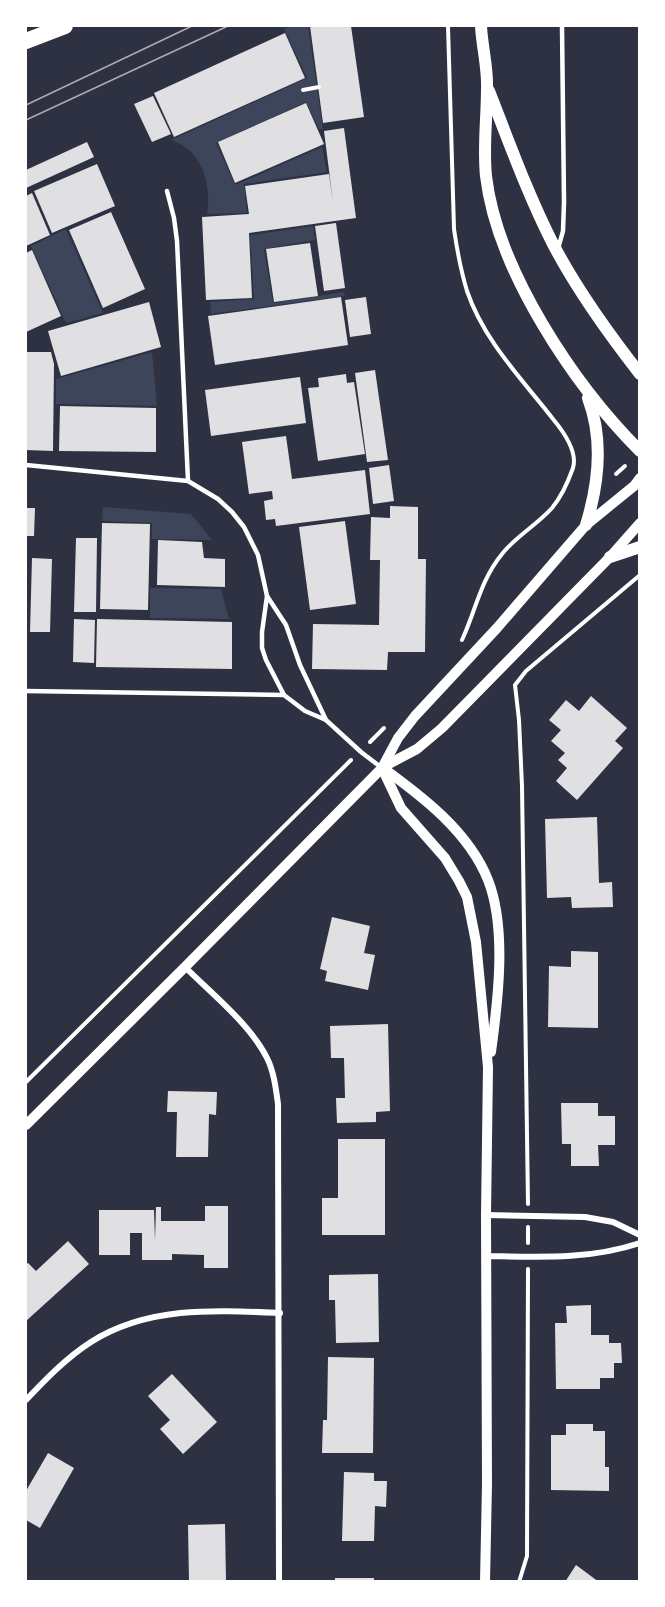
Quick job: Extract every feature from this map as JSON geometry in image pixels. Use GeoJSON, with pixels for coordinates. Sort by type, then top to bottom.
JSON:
{"type":"FeatureCollection","features":[{"type":"Feature","properties":{"kind":"highway"},"geometry":{"type":"LineString","coordinates":[[26,36],[47,26]]}},
{"type":"Feature","properties":{"kind":"highway"},"geometry":{"type":"LineString","coordinates":[[26,41],[65,26]]}},
{"type":"Feature","properties":{"kind":"main road"},"geometry":{"type":"LineString","coordinates":[[481,26],[488,87],[484,144],[486,177],[495,215],[510,260],[536,313],[583,385],[613,424],[639,451]]}},
{"type":"Feature","properties":{"kind":"main road"},"geometry":{"type":"LineString","coordinates":[[488,87],[524,181],[558,252],[579,289],[639,374]]}},
{"type":"Feature","properties":{"kind":"main road"},"geometry":{"type":"LineString","coordinates":[[583,385],[596,428],[599,465],[597,486],[586,525]]}},
{"type":"Feature","properties":{"kind":"main road"},"geometry":{"type":"LineString","coordinates":[[610,557],[639,547]]}},
{"type":"Feature","properties":{"kind":"street"},"geometry":{"type":"LineString","coordinates":[[26,1125],[382,768],[398,738],[415,716],[586,525],[634,486],[639,478]]}},
{"type":"Feature","properties":{"kind":"street"},"geometry":{"type":"LineString","coordinates":[[382,768],[417,749],[442,728],[610,557],[639,523]]}},
{"type":"Feature","properties":{"kind":"street"},"geometry":{"type":"LineString","coordinates":[[382,768],[401,808],[445,858],[459,880],[467,897],[476,942],[488,1067],[485,1581]]}},
{"type":"Feature","properties":{"kind":"street"},"geometry":{"type":"LineString","coordinates":[[382,768],[419,795],[451,826],[472,851],[488,878],[496,914],[499,972],[498,999],[488,1067]]}},
{"type":"Feature","properties":{"kind":"street"},"geometry":{"type":"LineString","coordinates":[[185,967],[250,1033],[267,1059],[276,1087],[278,1104],[279,1581]]}},
{"type":"Feature","properties":{"kind":"street"},"geometry":{"type":"LineString","coordinates":[[486,1215],[585,1217],[613,1222],[639,1235]]}},
{"type":"Feature","properties":{"kind":"street"},"geometry":{"type":"LineString","coordinates":[[486,1256],[585,1256],[614,1252],[639,1243]]}},
{"type":"Feature","properties":{"kind":"street"},"geometry":{"type":"LineString","coordinates":[[26,1400],[64,1362],[92,1341],[127,1324],[173,1313],[212,1310],[279,1313]]}},
{"type":"Feature","properties":{"kind":"lane"},"geometry":{"type":"LineString","coordinates":[[558,252],[563,231],[564,202],[562,26]]}},
{"type":"Feature","properties":{"kind":"lane"},"geometry":{"type":"LineString","coordinates":[[167,191],[177,241],[188,481]]}},
{"type":"Feature","properties":{"kind":"lane"},"geometry":{"type":"LineString","coordinates":[[26,465],[188,481],[218,499],[244,527],[258,555],[267,596],[262,648],[284,695],[305,711],[326,720],[382,768]]}},
{"type":"Feature","properties":{"kind":"lane"},"geometry":{"type":"LineString","coordinates":[[267,596],[286,625],[300,665],[326,720]]}},
{"type":"Feature","properties":{"kind":"lane"},"geometry":{"type":"LineString","coordinates":[[26,691],[284,695]]}},
{"type":"Feature","properties":{"kind":"path"},"geometry":{"type":"LineString","coordinates":[[448,26],[454,229],[459,261],[468,293],[481,323],[502,356],[564,432],[572,449],[574,464],[562,494],[551,509],[519,535],[502,553],[489,573],[479,592],[459,645]]}},
{"type":"Feature","properties":{"kind":"path"},"geometry":{"type":"LineString","coordinates":[[303,90],[319,87]]}},
{"type":"Feature","properties":{"kind":"path"},"geometry":{"type":"LineString","coordinates":[[616,474],[625,466]]}},
{"type":"Feature","properties":{"kind":"path"},"geometry":{"type":"LineString","coordinates":[[608,470],[625,479]]}},
{"type":"Feature","properties":{"kind":"path"},"geometry":{"type":"LineString","coordinates":[[519,1581],[527,1556],[528,1216],[522,786],[515,686],[526,671],[639,575]]}},
{"type":"Feature","properties":{"kind":"path"},"geometry":{"type":"LineString","coordinates":[[26,1082],[385,727]]}},
{"type":"Feature","properties":{"kind":"shaded area"},"geometry":{"type":"Polygon","coordinates":[[[291,26],[308,26],[323,129],[319,129],[306,102],[216,143],[235,185],[322,147],[327,172],[244,184],[247,213],[207,214],[208,191],[202,170],[190,152],[171,140],[307,78],[284,29],[291,26]]]}},
{"type":"Feature","properties":{"kind":"shaded area"},"geometry":{"type":"Polygon","coordinates":[[[313,226],[315,240],[264,249],[273,303],[344,292],[345,296],[211,314],[210,302],[254,299],[250,235],[313,226]]]}},
{"type":"Feature","properties":{"kind":"shaded area"},"geometry":{"type":"Polygon","coordinates":[[[66,229],[103,313],[66,323],[31,246],[66,229]]]}},
{"type":"Feature","properties":{"kind":"shaded area"},"geometry":{"type":"Polygon","coordinates":[[[152,352],[157,406],[56,404],[56,379],[152,352]]]}},
{"type":"Feature","properties":{"kind":"shaded area"},"geometry":{"type":"Polygon","coordinates":[[[103,507],[191,514],[212,540],[152,539],[152,523],[102,521],[103,507]]]}},
{"type":"Feature","properties":{"kind":"shaded area"},"geometry":{"type":"Polygon","coordinates":[[[150,588],[221,589],[229,619],[150,618],[150,588]]]}},
{"type":"Feature","properties":{"kind":"building"},"geometry":{"type":"Polygon","coordinates":[[[310,26],[351,26],[364,117],[323,123],[310,26]]]}},
{"type":"Feature","properties":{"kind":"building"},"geometry":{"type":"Polygon","coordinates":[[[285,33],[305,78],[174,137],[154,93],[285,33]]]}},
{"type":"Feature","properties":{"kind":"building"},"geometry":{"type":"Polygon","coordinates":[[[153,96],[171,134],[152,142],[134,104],[153,96]]]}},
{"type":"Feature","properties":{"kind":"building"},"geometry":{"type":"Polygon","coordinates":[[[306,103],[324,144],[235,183],[218,142],[306,103]]]}},
{"type":"Feature","properties":{"kind":"building"},"geometry":{"type":"Polygon","coordinates":[[[344,128],[356,218],[249,233],[252,298],[206,300],[202,217],[249,214],[245,186],[329,174],[333,202],[324,131],[344,128]]]}},
{"type":"Feature","properties":{"kind":"building"},"geometry":{"type":"Polygon","coordinates":[[[87,142],[94,157],[26,188],[26,170],[87,142]]]}},
{"type":"Feature","properties":{"kind":"building"},"geometry":{"type":"Polygon","coordinates":[[[97,164],[115,206],[52,233],[34,191],[97,164]]]}},
{"type":"Feature","properties":{"kind":"building"},"geometry":{"type":"Polygon","coordinates":[[[32,193],[50,235],[26,246],[26,196],[32,193]]]}},
{"type":"Feature","properties":{"kind":"building"},"geometry":{"type":"Polygon","coordinates":[[[111,212],[145,289],[103,308],[69,230],[111,212]]]}},
{"type":"Feature","properties":{"kind":"building"},"geometry":{"type":"Polygon","coordinates":[[[336,223],[345,288],[324,291],[315,226],[336,223]]]}},
{"type":"Feature","properties":{"kind":"building"},"geometry":{"type":"Polygon","coordinates":[[[310,243],[318,296],[274,302],[266,249],[310,243]]]}},
{"type":"Feature","properties":{"kind":"building"},"geometry":{"type":"Polygon","coordinates":[[[32,250],[61,316],[26,332],[26,253],[32,250]]]}},
{"type":"Feature","properties":{"kind":"building"},"geometry":{"type":"Polygon","coordinates":[[[341,297],[348,345],[215,365],[208,316],[341,297]]]}},
{"type":"Feature","properties":{"kind":"building"},"geometry":{"type":"Polygon","coordinates":[[[366,297],[371,334],[350,337],[345,300],[366,297]]]}},
{"type":"Feature","properties":{"kind":"building"},"geometry":{"type":"Polygon","coordinates":[[[149,302],[161,347],[61,376],[48,331],[149,302]]]}},
{"type":"Feature","properties":{"kind":"building"},"geometry":{"type":"Polygon","coordinates":[[[26,352],[51,352],[54,364],[53,451],[26,450],[26,352]]]}},
{"type":"Feature","properties":{"kind":"building"},"geometry":{"type":"Polygon","coordinates":[[[375,370],[388,460],[367,462],[355,373],[375,370]]]}},
{"type":"Feature","properties":{"kind":"building"},"geometry":{"type":"Polygon","coordinates":[[[346,374],[347,383],[354,382],[365,454],[318,461],[308,388],[319,387],[318,378],[346,374]]]}},
{"type":"Feature","properties":{"kind":"building"},"geometry":{"type":"Polygon","coordinates":[[[300,377],[306,423],[211,436],[205,390],[300,377]]]}},
{"type":"Feature","properties":{"kind":"building"},"geometry":{"type":"Polygon","coordinates":[[[60,406],[156,408],[156,452],[59,451],[60,406]]]}},
{"type":"Feature","properties":{"kind":"building"},"geometry":{"type":"Polygon","coordinates":[[[286,436],[292,479],[365,470],[370,514],[276,526],[275,519],[266,520],[264,501],[273,499],[272,491],[249,494],[242,442],[286,436]]]}},
{"type":"Feature","properties":{"kind":"building"},"geometry":{"type":"Polygon","coordinates":[[[389,465],[394,501],[373,504],[369,468],[389,465]]]}},
{"type":"Feature","properties":{"kind":"building"},"geometry":{"type":"Polygon","coordinates":[[[390,506],[418,507],[418,559],[426,559],[425,652],[388,652],[387,670],[312,669],[313,624],[379,625],[380,560],[370,560],[371,517],[390,518],[390,506]]]}},
{"type":"Feature","properties":{"kind":"building"},"geometry":{"type":"Polygon","coordinates":[[[26,508],[35,508],[34,536],[26,536],[26,508]]]}},
{"type":"Feature","properties":{"kind":"building"},"geometry":{"type":"Polygon","coordinates":[[[345,521],[356,604],[310,610],[299,527],[345,521]]]}},
{"type":"Feature","properties":{"kind":"building"},"geometry":{"type":"Polygon","coordinates":[[[102,523],[150,524],[148,610],[100,609],[102,523]]]}},
{"type":"Feature","properties":{"kind":"building"},"geometry":{"type":"Polygon","coordinates":[[[76,538],[97,538],[96,612],[74,612],[76,538]]]}},
{"type":"Feature","properties":{"kind":"building"},"geometry":{"type":"Polygon","coordinates":[[[158,540],[202,542],[204,558],[225,559],[225,587],[157,585],[158,540]]]}},
{"type":"Feature","properties":{"kind":"building"},"geometry":{"type":"Polygon","coordinates":[[[32,558],[52,559],[50,632],[30,632],[32,558]]]}},
{"type":"Feature","properties":{"kind":"building"},"geometry":{"type":"Polygon","coordinates":[[[74,619],[95,620],[94,663],[73,662],[74,619]]]}},
{"type":"Feature","properties":{"kind":"building"},"geometry":{"type":"Polygon","coordinates":[[[97,619],[232,622],[232,669],[96,667],[97,619]]]}},
{"type":"Feature","properties":{"kind":"building"},"geometry":{"type":"Polygon","coordinates":[[[591,696],[627,728],[615,741],[623,748],[577,800],[556,781],[567,768],[558,760],[565,753],[551,741],[561,730],[549,720],[566,700],[579,711],[591,696]]]}},
{"type":"Feature","properties":{"kind":"building"},"geometry":{"type":"Polygon","coordinates":[[[597,817],[599,883],[612,882],[613,907],[572,908],[571,897],[547,898],[545,819],[597,817]]]}},
{"type":"Feature","properties":{"kind":"building"},"geometry":{"type":"Polygon","coordinates":[[[332,917],[370,926],[364,953],[375,955],[368,990],[325,981],[327,971],[320,969],[332,917]]]}},
{"type":"Feature","properties":{"kind":"building"},"geometry":{"type":"Polygon","coordinates":[[[571,951],[598,952],[598,1028],[548,1027],[549,966],[571,967],[571,951]]]}},
{"type":"Feature","properties":{"kind":"building"},"geometry":{"type":"Polygon","coordinates":[[[388,1024],[390,1111],[376,1112],[376,1122],[337,1123],[336,1098],[345,1098],[344,1058],[331,1058],[330,1026],[388,1024]]]}},
{"type":"Feature","properties":{"kind":"building"},"geometry":{"type":"Polygon","coordinates":[[[168,1091],[217,1092],[216,1115],[209,1114],[208,1157],[176,1157],[177,1112],[167,1112],[168,1091]]]}},
{"type":"Feature","properties":{"kind":"building"},"geometry":{"type":"Polygon","coordinates":[[[561,1103],[598,1103],[598,1116],[615,1116],[615,1145],[598,1145],[599,1166],[571,1166],[571,1144],[562,1144],[561,1103]]]}},
{"type":"Feature","properties":{"kind":"building"},"geometry":{"type":"Polygon","coordinates":[[[338,1139],[385,1139],[385,1235],[322,1235],[322,1198],[338,1198],[338,1139]]]}},
{"type":"Feature","properties":{"kind":"building"},"geometry":{"type":"Polygon","coordinates":[[[205,1206],[228,1206],[228,1268],[204,1268],[204,1255],[172,1254],[172,1260],[142,1260],[142,1233],[130,1233],[130,1255],[99,1255],[99,1210],[154,1210],[155,1241],[156,1207],[161,1207],[161,1221],[205,1221],[205,1206]]]}},
{"type":"Feature","properties":{"kind":"building"},"geometry":{"type":"Polygon","coordinates":[[[68,1241],[89,1264],[26,1321],[26,1264],[28,1263],[36,1271],[68,1241]]]}},
{"type":"Feature","properties":{"kind":"building"},"geometry":{"type":"Polygon","coordinates":[[[378,1274],[379,1342],[336,1343],[335,1300],[329,1300],[329,1275],[378,1274]]]}},
{"type":"Feature","properties":{"kind":"building"},"geometry":{"type":"Polygon","coordinates":[[[591,1305],[591,1335],[609,1335],[609,1343],[621,1343],[622,1363],[614,1363],[614,1378],[600,1378],[600,1389],[556,1389],[555,1323],[567,1323],[566,1306],[591,1305]]]}},
{"type":"Feature","properties":{"kind":"building"},"geometry":{"type":"Polygon","coordinates":[[[328,1357],[374,1358],[373,1453],[322,1453],[323,1420],[327,1420],[328,1357]]]}},
{"type":"Feature","properties":{"kind":"building"},"geometry":{"type":"Polygon","coordinates":[[[172,1374],[217,1422],[183,1454],[160,1429],[170,1420],[148,1396],[172,1374]]]}},
{"type":"Feature","properties":{"kind":"building"},"geometry":{"type":"Polygon","coordinates":[[[566,1424],[593,1424],[593,1431],[605,1431],[605,1467],[609,1467],[609,1491],[551,1490],[551,1435],[566,1435],[566,1424]]]}},
{"type":"Feature","properties":{"kind":"building"},"geometry":{"type":"Polygon","coordinates":[[[48,1453],[74,1468],[40,1528],[26,1520],[26,1491],[48,1453]]]}},
{"type":"Feature","properties":{"kind":"building"},"geometry":{"type":"Polygon","coordinates":[[[344,1472],[374,1473],[374,1481],[387,1481],[386,1507],[375,1506],[374,1541],[342,1541],[344,1472]]]}},
{"type":"Feature","properties":{"kind":"building"},"geometry":{"type":"Polygon","coordinates":[[[225,1524],[226,1582],[189,1582],[188,1525],[225,1524]]]}},
{"type":"Feature","properties":{"kind":"building"},"geometry":{"type":"Polygon","coordinates":[[[576,1565],[599,1582],[565,1582],[576,1565]]]}},
{"type":"Feature","properties":{"kind":"building"},"geometry":{"type":"Polygon","coordinates":[[[335,1578],[374,1578],[374,1582],[335,1582],[335,1578]]]}},
{"type":"Feature","properties":{"kind":"tram line"},"geometry":{"type":"LineString","coordinates":[[26,105],[192,26]]}},
{"type":"Feature","properties":{"kind":"tram line"},"geometry":{"type":"LineString","coordinates":[[26,120],[228,26]]}}]}
